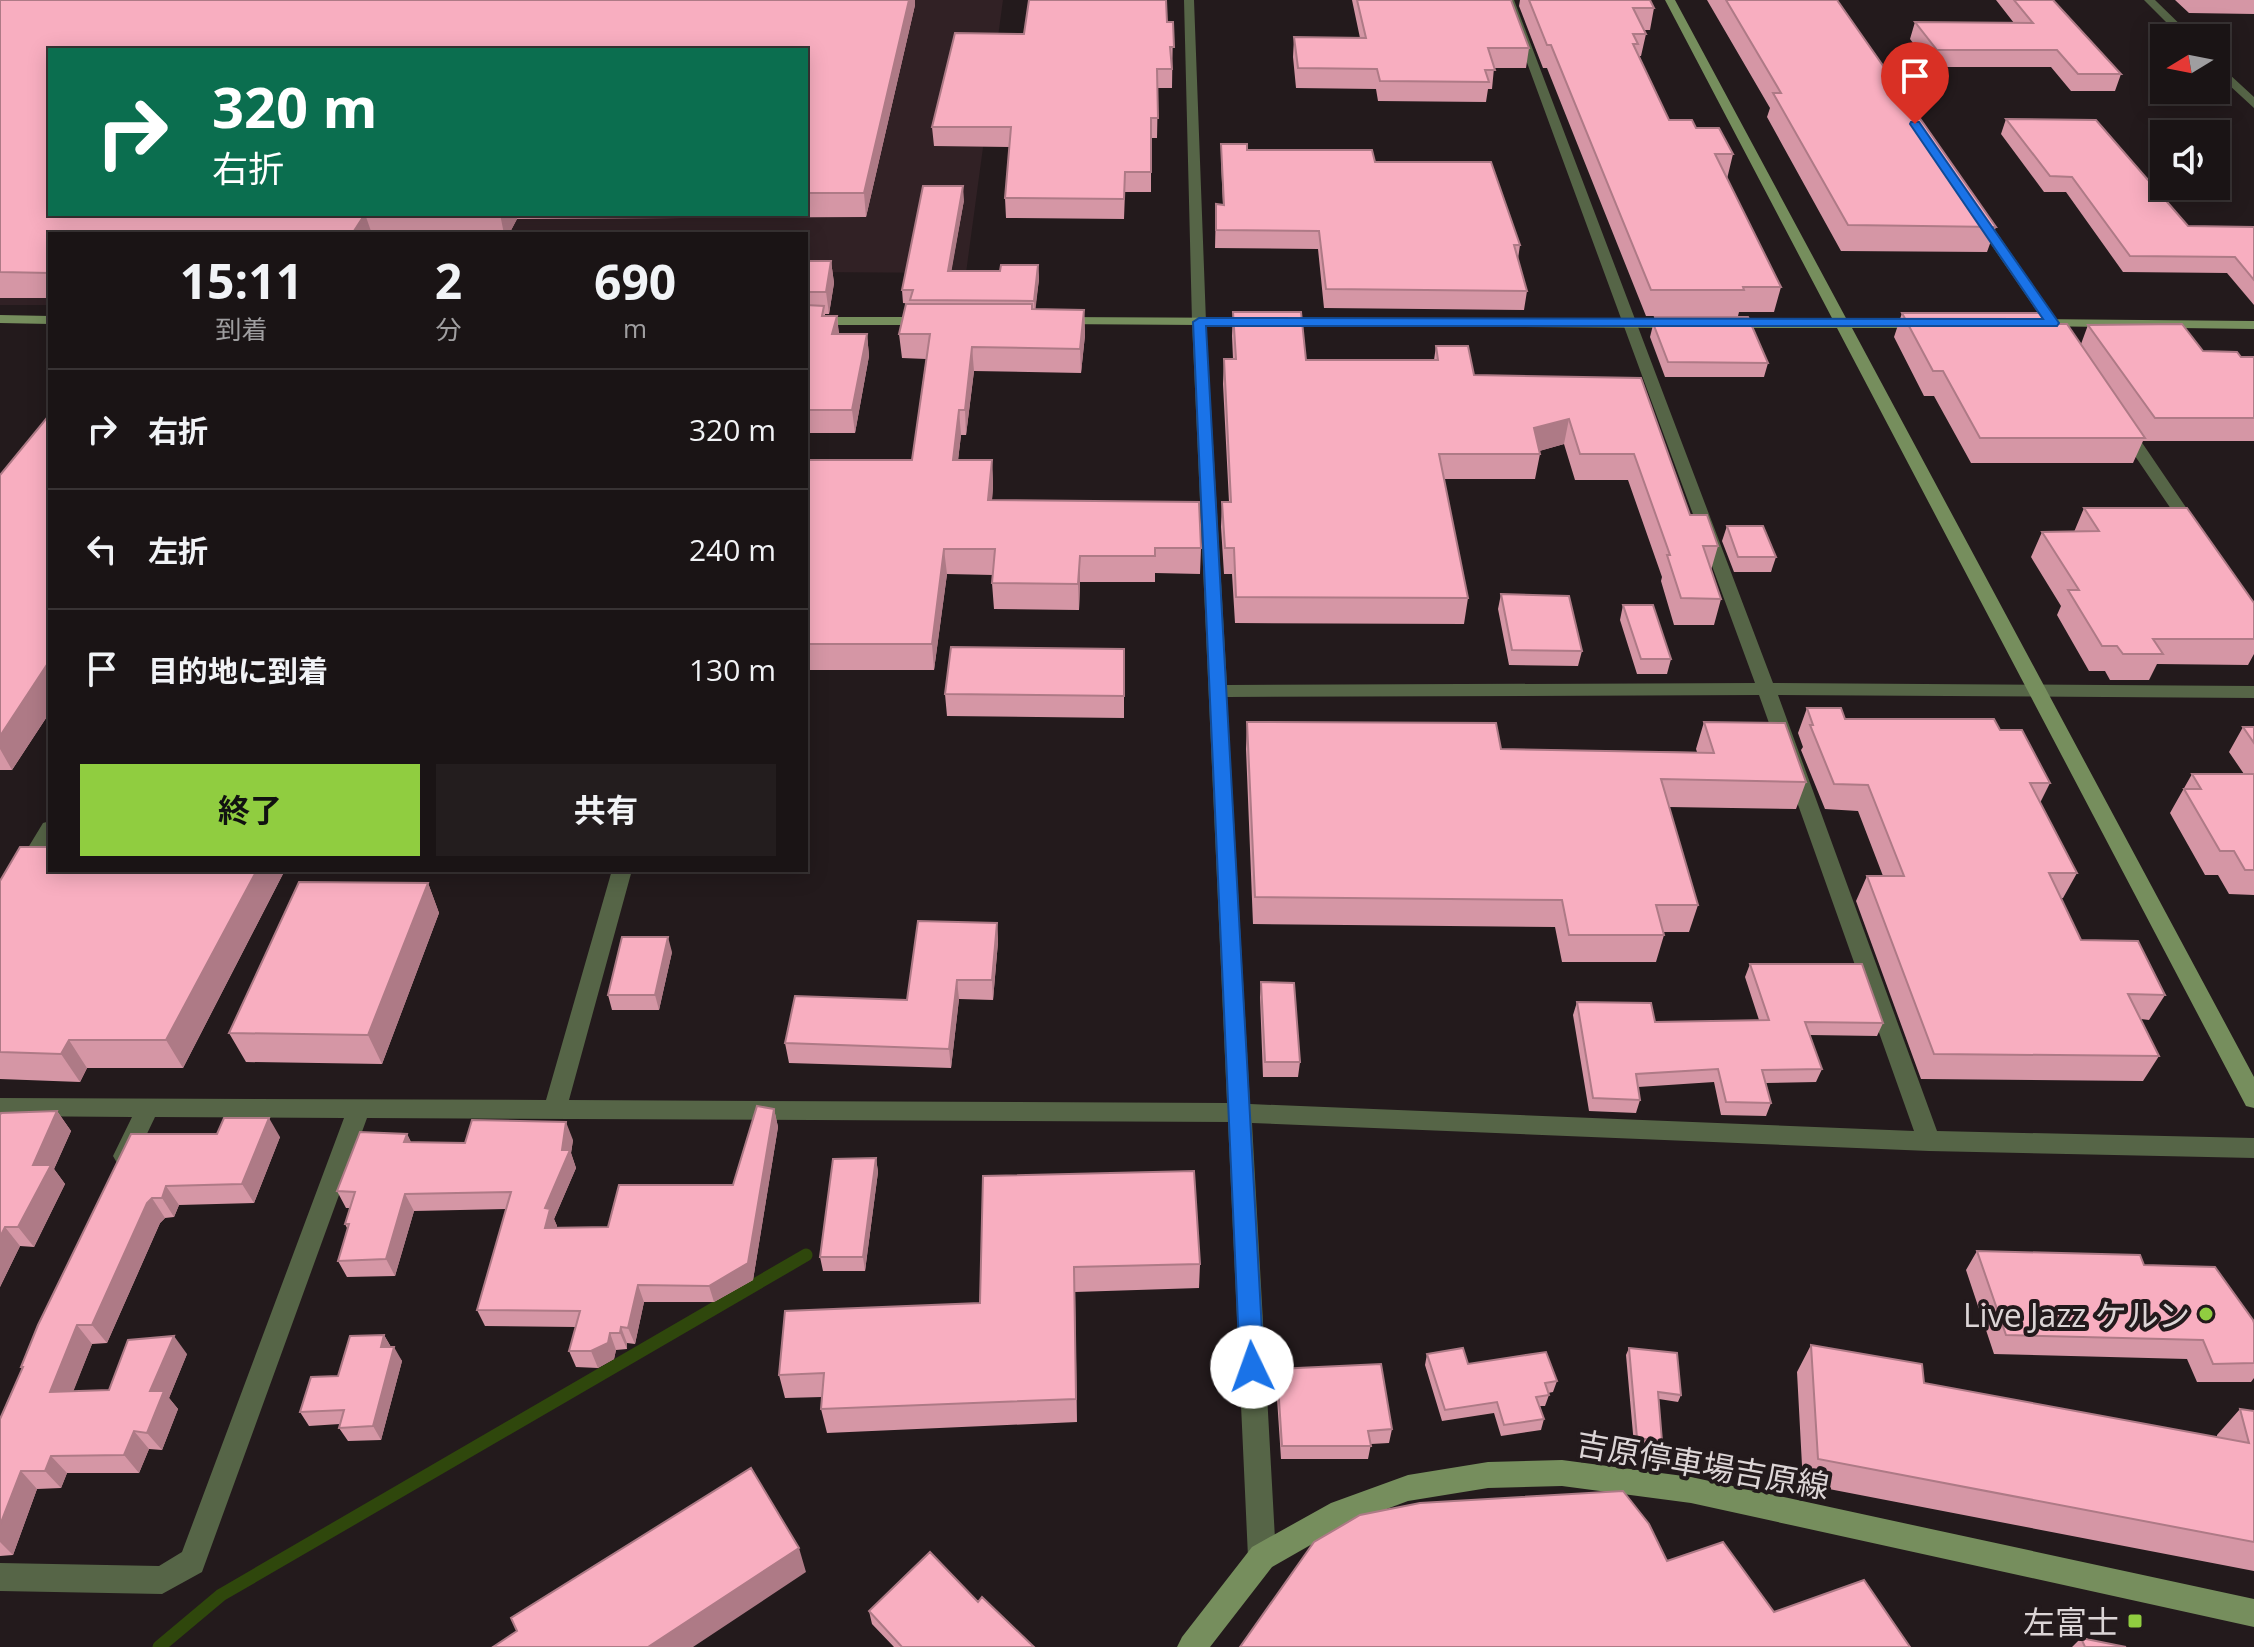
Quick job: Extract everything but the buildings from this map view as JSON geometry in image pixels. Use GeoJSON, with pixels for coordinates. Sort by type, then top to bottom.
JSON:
{"type":"FeatureCollection","features":[{"type":"Feature","properties":{"kind":"street"},"geometry":{"type":"LineString","coordinates":[[1189,0],[1199,322],[1262,1557]]}},
{"type":"Feature","properties":{"kind":"street"},"geometry":{"type":"LineString","coordinates":[[1509,0],[1766,689],[1929,1141]]}},
{"type":"Feature","properties":{"kind":"street"},"geometry":{"type":"LineString","coordinates":[[1670,0],[2254,1099]]}},
{"type":"Feature","properties":{"kind":"street"},"geometry":{"type":"LineString","coordinates":[[2149,0],[2174,24]]}},
{"type":"Feature","properties":{"kind":"street"},"geometry":{"type":"LineString","coordinates":[[2230,80],[2254,104]]}},
{"type":"Feature","properties":{"kind":"street"},"geometry":{"type":"LineString","coordinates":[[1972,207],[2070,349]]}},
{"type":"Feature","properties":{"kind":"street"},"geometry":{"type":"LineString","coordinates":[[0,319],[48,320]]}},
{"type":"Feature","properties":{"kind":"street"},"geometry":{"type":"LineString","coordinates":[[808,321],[948,321]]}},
{"type":"Feature","properties":{"kind":"street"},"geometry":{"type":"LineString","coordinates":[[1042,321],[1947,324]]}},
{"type":"Feature","properties":{"kind":"street"},"geometry":{"type":"LineString","coordinates":[[2007,324],[2254,325]]}},
{"type":"Feature","properties":{"kind":"street"},"geometry":{"type":"LineString","coordinates":[[2114,413],[2201,542]]}},
{"type":"Feature","properties":{"kind":"street"},"geometry":{"type":"LineString","coordinates":[[1218,691],[1766,689],[2254,692]]}},
{"type":"Feature","properties":{"kind":"street"},"geometry":{"type":"LineString","coordinates":[[0,912],[48,831]]}},
{"type":"Feature","properties":{"kind":"street"},"geometry":{"type":"LineString","coordinates":[[555,1111],[621,872]]}},
{"type":"Feature","properties":{"kind":"street"},"geometry":{"type":"LineString","coordinates":[[0,1107],[1240,1113],[1929,1141],[2254,1148]]}},
{"type":"Feature","properties":{"kind":"street"},"geometry":{"type":"LineString","coordinates":[[114,1180],[148,1108]]}},
{"type":"Feature","properties":{"kind":"street"},"geometry":{"type":"LineString","coordinates":[[0,1577],[162,1580],[192,1562],[358,1111]]}},
{"type":"Feature","properties":{"kind":"street","name":"吉原停車場吉原線"},"geometry":{"type":"LineString","coordinates":[[1192,1647],[1262,1557],[1341,1512],[1408,1488],[1488,1475],[1562,1473],[1691,1490],[2254,1613]]}},
{"type":"Feature","properties":{"kind":"shaded area"},"geometry":{"type":"Polygon","coordinates":[[[0,0],[1003,0],[966,273],[808,272],[808,232],[48,232],[48,305],[0,305],[0,0]]]}},
{"type":"Feature","properties":{"kind":"waterway"},"geometry":{"type":"LineString","coordinates":[[159,1647],[221,1595],[806,1255]]}},
{"type":"Feature","properties":{"kind":"place","name":"Live Jazz ケルン"},"geometry":{"type":"Point","coordinates":[2206,1314]}},
{"type":"Feature","properties":{"kind":"place","name":"左富士"},"geometry":{"type":"Point","coordinates":[2135,1621]}},
{"type":"Feature","properties":{"kind":"route"},"geometry":{"type":"LineString","coordinates":[[1252,1367],[1199,322],[2053,323],[1915,124]]}}]}
